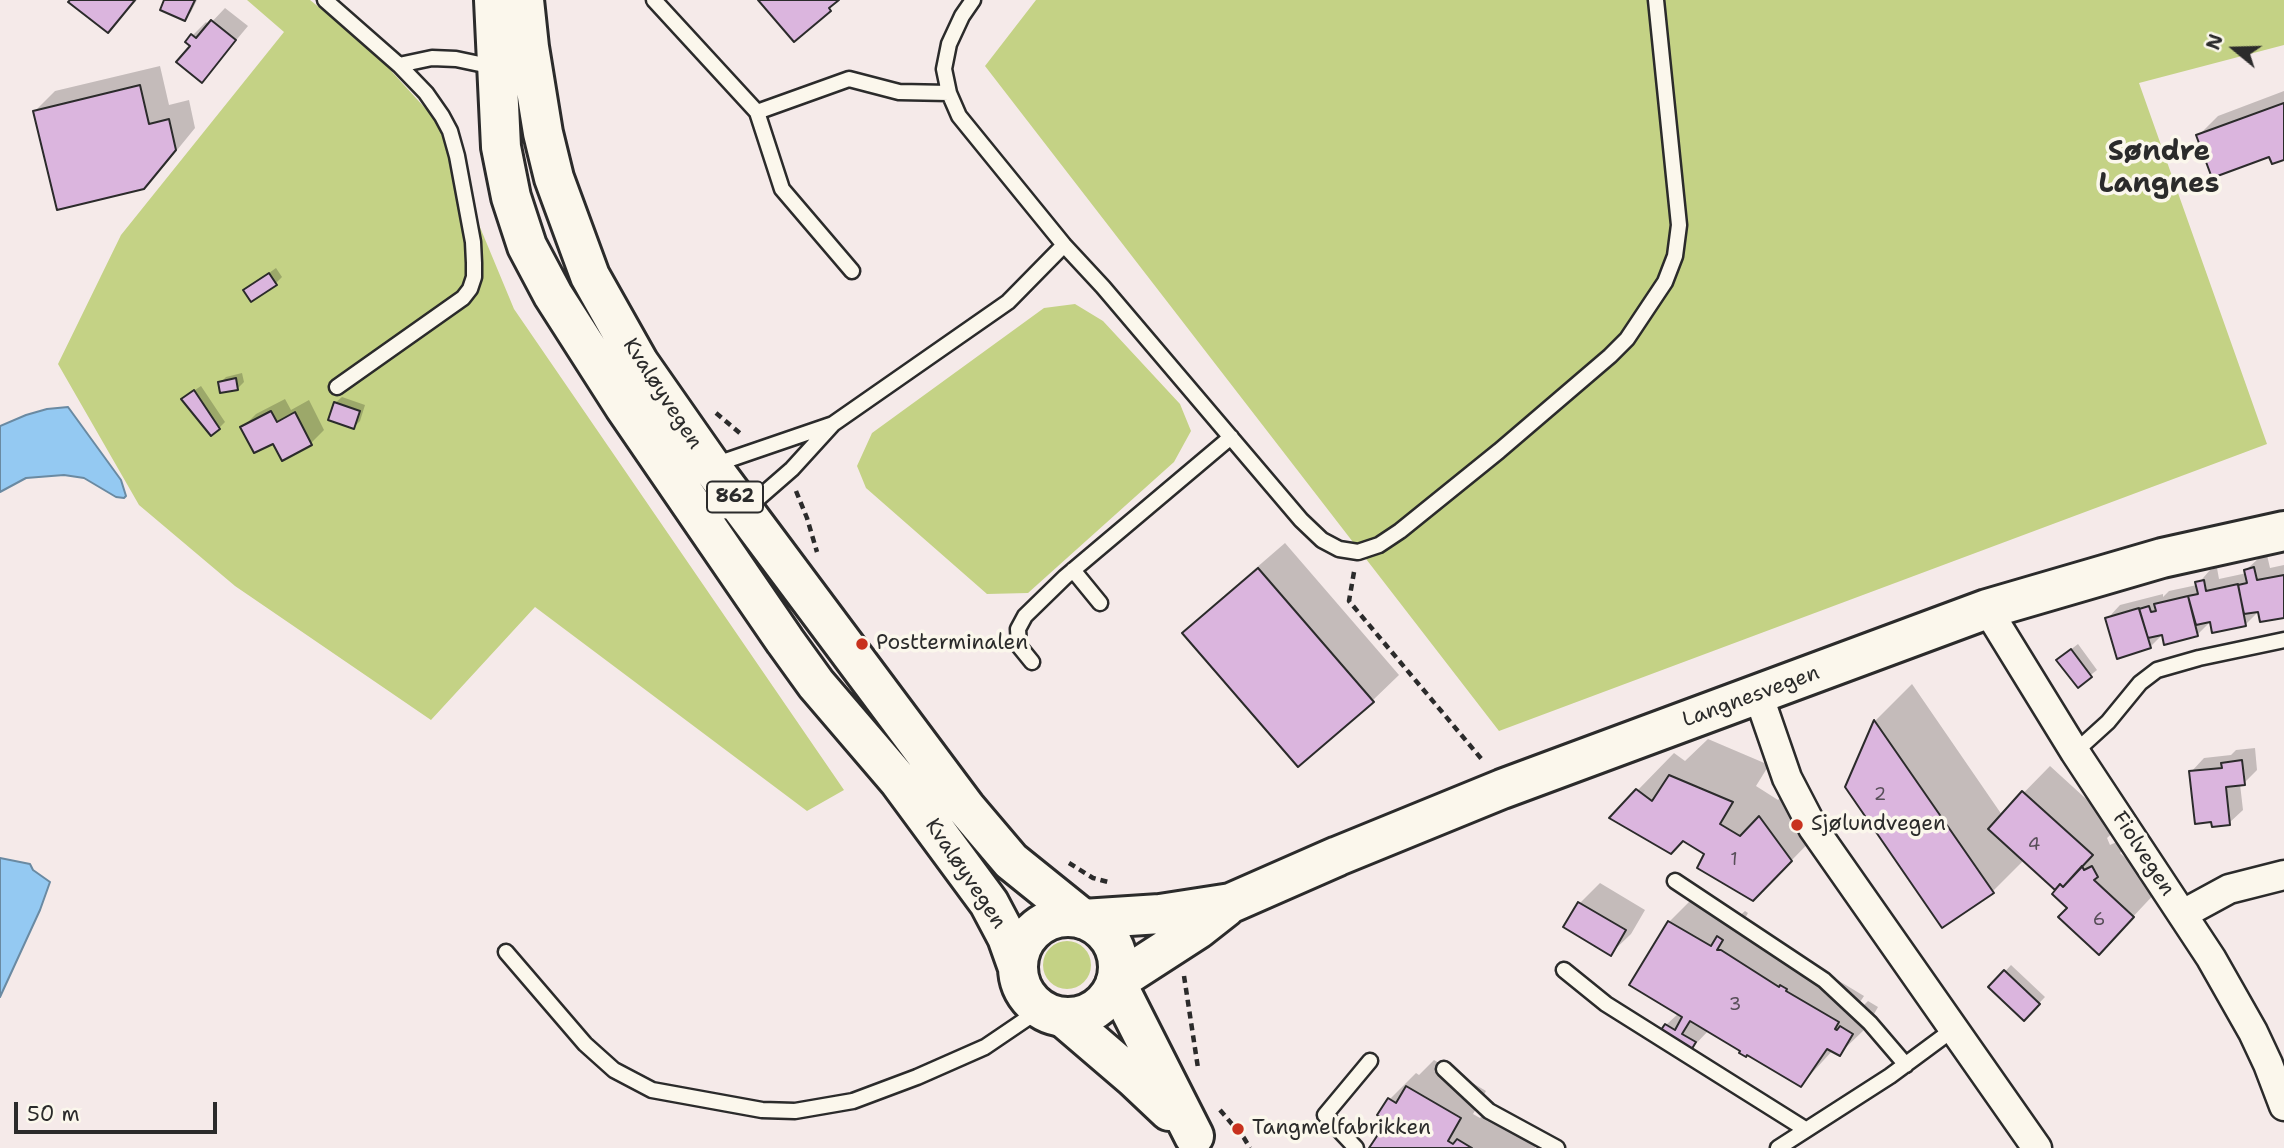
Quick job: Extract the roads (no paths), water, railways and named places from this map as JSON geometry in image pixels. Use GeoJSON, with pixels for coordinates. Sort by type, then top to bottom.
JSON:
{"type":"FeatureCollection","features":[{"type":"Feature","properties":{"kind":"main road","name":"Kvaløyvegen"},"geometry":{"type":"LineString","coordinates":[[494,0],[501,147],[511,197],[527,246],[553,295],[610,384],[706,489],[745,510],[995,844],[1011,862],[1083,919]]}},
{"type":"Feature","properties":{"kind":"main road","name":"Kvaløyvegen"},"geometry":{"type":"LineString","coordinates":[[524,0],[543,133],[554,178],[590,275],[816,684],[899,781],[989,903],[1007,937],[1018,968]]}},
{"type":"Feature","properties":{"kind":"main road","name":"Langnesvegen"},"geometry":{"type":"LineString","coordinates":[[1116,982],[1198,929],[1231,903],[1502,789],[1987,609],[2151,561],[2284,531]]}},
{"type":"Feature","properties":{"kind":"main road","name":"Langnesvegen"},"geometry":{"type":"LineString","coordinates":[[1083,919],[1160,914],[1231,903]]}},
{"type":"Feature","properties":{"kind":"main road"},"geometry":{"type":"LineString","coordinates":[[1018,968],[1019,954],[1032,931],[1056,918],[1070,916],[1083,919]]}},
{"type":"Feature","properties":{"kind":"main road","name":"862"},"geometry":{"type":"LineString","coordinates":[[1083,919],[1098,926],[1116,951],[1116,982]]}},
{"type":"Feature","properties":{"kind":"main road","name":"862"},"geometry":{"type":"LineString","coordinates":[[1018,968],[1019,980],[1031,1002],[1052,1013]]}},
{"type":"Feature","properties":{"kind":"main road"},"geometry":{"type":"LineString","coordinates":[[1052,1013],[1076,1017],[1090,1013],[1110,995],[1116,982]]}},
{"type":"Feature","properties":{"kind":"main road"},"geometry":{"type":"LineString","coordinates":[[1116,982],[1199,1142]]}},
{"type":"Feature","properties":{"kind":"main road"},"geometry":{"type":"LineString","coordinates":[[1052,1013],[1157,1099],[1199,1142]]}},
{"type":"Feature","properties":{"kind":"street","name":"Fiolvegen"},"geometry":{"type":"LineString","coordinates":[[1987,609],[2075,752],[2211,958],[2269,1064],[2284,1106]]}},
{"type":"Feature","properties":{"kind":"street"},"geometry":{"type":"LineString","coordinates":[[1758,694],[1787,778],[1813,828],[2037,1148]]}},
{"type":"Feature","properties":{"kind":"street"},"geometry":{"type":"LineString","coordinates":[[2183,914],[2229,890],[2284,875]]}},
{"type":"Feature","properties":{"kind":"lane"},"geometry":{"type":"LineString","coordinates":[[325,0],[399,65],[426,93],[450,131],[469,220],[474,277],[463,298],[337,387]]}},
{"type":"Feature","properties":{"kind":"lane"},"geometry":{"type":"LineString","coordinates":[[654,0],[757,112],[782,189],[852,271]]}},
{"type":"Feature","properties":{"kind":"lane"},"geometry":{"type":"LineString","coordinates":[[973,0],[949,44],[944,69],[949,93],[959,116],[1064,246],[1103,287],[1301,520],[1322,540],[1339,549],[1358,552],[1379,545],[1419,516],[1610,356],[1627,339],[1665,282],[1675,256],[1679,225],[1656,0]]}},
{"type":"Feature","properties":{"kind":"lane"},"geometry":{"type":"LineString","coordinates":[[399,65],[432,58],[456,59],[498,68]]}},
{"type":"Feature","properties":{"kind":"lane"},"geometry":{"type":"LineString","coordinates":[[757,112],[849,79],[899,92],[949,93]]}},
{"type":"Feature","properties":{"kind":"lane"},"geometry":{"type":"LineString","coordinates":[[745,510],[784,477],[834,425],[1008,302],[1064,246]]}},
{"type":"Feature","properties":{"kind":"lane"},"geometry":{"type":"LineString","coordinates":[[706,489],[728,460],[834,425]]}},
{"type":"Feature","properties":{"kind":"lane"},"geometry":{"type":"LineString","coordinates":[[1032,662],[1019,646],[1018,629],[1025,616],[1073,570],[1231,437]]}},
{"type":"Feature","properties":{"kind":"lane"},"geometry":{"type":"LineString","coordinates":[[1073,570],[1100,603]]}},
{"type":"Feature","properties":{"kind":"lane"},"geometry":{"type":"LineString","coordinates":[[2075,752],[2108,722],[2140,683],[2157,670],[2284,639]]}},
{"type":"Feature","properties":{"kind":"lane"},"geometry":{"type":"LineString","coordinates":[[1675,881],[1824,980],[1870,1023],[1906,1065]]}},
{"type":"Feature","properties":{"kind":"lane"},"geometry":{"type":"LineString","coordinates":[[506,952],[585,1044],[614,1070],[653,1090],[762,1110],[795,1111],[853,1101],[928,1073],[1052,1013]]}},
{"type":"Feature","properties":{"kind":"lane"},"geometry":{"type":"LineString","coordinates":[[1564,970],[1606,1004],[1805,1129]]}},
{"type":"Feature","properties":{"kind":"lane"},"geometry":{"type":"LineString","coordinates":[[1778,1148],[1906,1065],[1955,1028]]}},
{"type":"Feature","properties":{"kind":"lane"},"geometry":{"type":"LineString","coordinates":[[1356,1148],[1325,1115],[1370,1061]]}},
{"type":"Feature","properties":{"kind":"lane"},"geometry":{"type":"LineString","coordinates":[[1444,1069],[1489,1111],[1557,1148]]}},
{"type":"Feature","properties":{"kind":"water"},"geometry":{"type":"Polygon","coordinates":[[[68,407],[121,480],[126,496],[116,497],[84,478],[64,475],[26,478],[0,492],[0,426],[47,409],[68,407]]]}},
{"type":"Feature","properties":{"kind":"water"},"geometry":{"type":"Polygon","coordinates":[[[0,858],[30,864],[33,870],[50,882],[0,997],[0,858]]]}},
{"type":"Feature","properties":{"kind":"place","name":"Postterminalen"},"geometry":{"type":"Point","coordinates":[862,644]}},
{"type":"Feature","properties":{"kind":"place","name":"Sjølundvegen"},"geometry":{"type":"Point","coordinates":[1797,825]}},
{"type":"Feature","properties":{"kind":"place","name":"Tangmelfabrikken"},"geometry":{"type":"Point","coordinates":[1238,1129]}},
{"type":"Feature","properties":{"kind":"district","name":"Søndre Langnes"},"geometry":{"type":"Point","coordinates":[2159,169]}}]}
